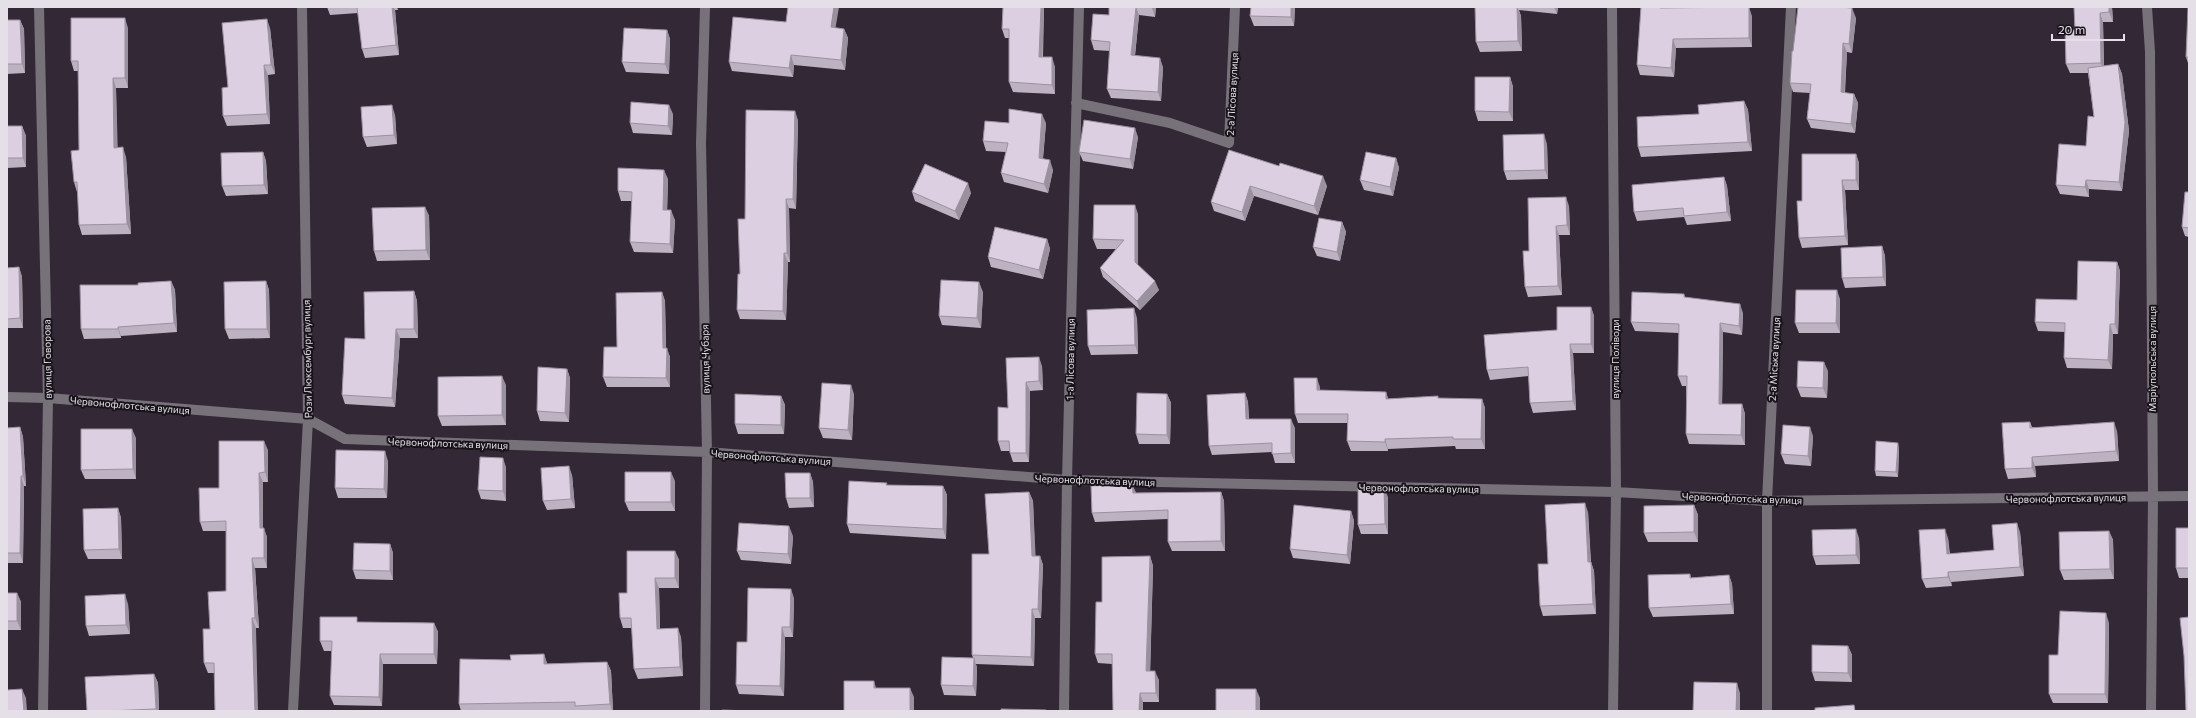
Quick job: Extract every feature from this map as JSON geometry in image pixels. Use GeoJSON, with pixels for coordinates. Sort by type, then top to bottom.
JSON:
{"type":"FeatureCollection","features":[{"type":"Feature","properties":{"kind":"street","name":"вулиця Говорова"},"geometry":{"type":"LineString","coordinates":[[39,7],[48,398],[44,711]]}},
{"type":"Feature","properties":{"kind":"street","name":"Рози Люксембург вулиця"},"geometry":{"type":"LineString","coordinates":[[292,711],[308,419],[302,7]]}},
{"type":"Feature","properties":{"kind":"street","name":"вулиця Чубаря"},"geometry":{"type":"LineString","coordinates":[[705,7],[702,143],[707,452],[705,711]]}},
{"type":"Feature","properties":{"kind":"street","name":"1-а Лісова вулиця"},"geometry":{"type":"LineString","coordinates":[[1064,711],[1067,480],[1079,7]]}},
{"type":"Feature","properties":{"kind":"street","name":"2-а Лісова вулиця"},"geometry":{"type":"LineString","coordinates":[[1076,103],[1170,123],[1229,143],[1235,7]]}},
{"type":"Feature","properties":{"kind":"street","name":"вулиця Поліводи"},"geometry":{"type":"LineString","coordinates":[[1612,7],[1616,492],[1612,711]]}},
{"type":"Feature","properties":{"kind":"street","name":"2-а Міська вулиця"},"geometry":{"type":"LineString","coordinates":[[1767,711],[1767,501],[1792,7]]}},
{"type":"Feature","properties":{"kind":"street","name":"Маріупольська вулиця"},"geometry":{"type":"LineString","coordinates":[[2147,7],[2150,52],[2153,497],[2152,711]]}},
{"type":"Feature","properties":{"kind":"street","name":"Червонофлотська вулиця"},"geometry":{"type":"LineString","coordinates":[[7,397],[48,398],[308,419],[345,439],[707,452],[1067,480],[1616,492],[1767,501],[2189,496]]}},
{"type":"Feature","properties":{"kind":"building"},"geometry":{"type":"Polygon","coordinates":[[[357,7],[392,7],[396,45],[362,49],[357,7]]]}},
{"type":"Feature","properties":{"kind":"building"},"geometry":{"type":"Polygon","coordinates":[[[788,7],[834,7],[831,27],[844,29],[841,60],[791,55],[789,68],[729,62],[733,17],[786,22],[788,7]]]}},
{"type":"Feature","properties":{"kind":"building"},"geometry":{"type":"Polygon","coordinates":[[[1003,7],[1041,7],[1039,57],[1052,57],[1052,85],[1009,82],[1009,29],[1002,29],[1003,7]]]}},
{"type":"Feature","properties":{"kind":"building"},"geometry":{"type":"Polygon","coordinates":[[[1109,7],[1136,7],[1131,55],[1160,58],[1158,92],[1107,89],[1110,42],[1091,40],[1093,14],[1109,15],[1109,7]]]}},
{"type":"Feature","properties":{"kind":"building"},"geometry":{"type":"Polygon","coordinates":[[[1251,7],[1291,7],[1291,17],[1250,16],[1251,7]]]}},
{"type":"Feature","properties":{"kind":"building"},"geometry":{"type":"Polygon","coordinates":[[[1475,7],[1517,7],[1518,41],[1476,42],[1475,7]]]}},
{"type":"Feature","properties":{"kind":"building"},"geometry":{"type":"Polygon","coordinates":[[[1641,7],[1749,7],[1749,38],[1673,39],[1671,68],[1637,65],[1641,7]]]}},
{"type":"Feature","properties":{"kind":"building"},"geometry":{"type":"Polygon","coordinates":[[[1798,7],[1852,8],[1849,44],[1843,43],[1841,92],[1854,94],[1851,124],[1807,119],[1811,84],[1790,83],[1792,51],[1798,7]]]}},
{"type":"Feature","properties":{"kind":"building"},"geometry":{"type":"Polygon","coordinates":[[[2074,7],[2109,7],[2109,12],[2100,13],[2101,63],[2066,64],[2065,30],[2075,30],[2074,7]]]}},
{"type":"Feature","properties":{"kind":"building"},"geometry":{"type":"Polygon","coordinates":[[[2188,7],[2189,57],[2186,57],[2188,7]]]}},
{"type":"Feature","properties":{"kind":"building"},"geometry":{"type":"Polygon","coordinates":[[[71,18],[125,18],[125,78],[113,78],[114,148],[123,147],[127,224],[79,225],[77,182],[74,182],[71,151],[79,150],[78,61],[71,61],[71,18]]]}},
{"type":"Feature","properties":{"kind":"building"},"geometry":{"type":"Polygon","coordinates":[[[267,19],[271,65],[264,65],[267,114],[223,116],[222,88],[228,87],[222,23],[267,19]]]}},
{"type":"Feature","properties":{"kind":"building"},"geometry":{"type":"Polygon","coordinates":[[[7,20],[20,20],[22,64],[7,64],[7,20]]]}},
{"type":"Feature","properties":{"kind":"building"},"geometry":{"type":"Polygon","coordinates":[[[624,28],[667,30],[665,64],[622,62],[624,28]]]}},
{"type":"Feature","properties":{"kind":"building"},"geometry":{"type":"Polygon","coordinates":[[[2118,64],[2125,122],[2119,182],[2086,180],[2085,187],[2056,185],[2059,144],[2086,146],[2088,116],[2094,117],[2088,68],[2118,64]]]}},
{"type":"Feature","properties":{"kind":"building"},"geometry":{"type":"Polygon","coordinates":[[[1475,77],[1510,77],[1509,112],[1475,111],[1475,77]]]}},
{"type":"Feature","properties":{"kind":"building"},"geometry":{"type":"Polygon","coordinates":[[[1744,101],[1748,142],[1638,147],[1637,117],[1699,114],[1698,105],[1744,101]]]}},
{"type":"Feature","properties":{"kind":"building"},"geometry":{"type":"Polygon","coordinates":[[[631,102],[669,105],[668,126],[630,123],[631,102]]]}},
{"type":"Feature","properties":{"kind":"building"},"geometry":{"type":"Polygon","coordinates":[[[392,105],[394,135],[363,137],[361,107],[392,105]]]}},
{"type":"Feature","properties":{"kind":"building"},"geometry":{"type":"Polygon","coordinates":[[[1009,109],[1042,114],[1039,158],[1050,160],[1044,184],[1001,173],[1008,143],[983,141],[985,121],[1009,123],[1009,109]]]}},
{"type":"Feature","properties":{"kind":"building"},"geometry":{"type":"Polygon","coordinates":[[[746,110],[795,111],[793,199],[786,199],[787,253],[784,253],[783,311],[737,310],[738,274],[740,274],[738,219],[745,219],[746,110]]]}},
{"type":"Feature","properties":{"kind":"building"},"geometry":{"type":"Polygon","coordinates":[[[1084,120],[1135,128],[1130,159],[1079,152],[1084,120]]]}},
{"type":"Feature","properties":{"kind":"building"},"geometry":{"type":"Polygon","coordinates":[[[7,126],[22,126],[23,158],[7,158],[7,126]]]}},
{"type":"Feature","properties":{"kind":"building"},"geometry":{"type":"Polygon","coordinates":[[[1544,134],[1545,170],[1504,171],[1503,135],[1544,134]]]}},
{"type":"Feature","properties":{"kind":"building"},"geometry":{"type":"Polygon","coordinates":[[[1229,150],[1279,166],[1280,163],[1323,176],[1314,206],[1250,186],[1242,212],[1211,202],[1229,150]]]}},
{"type":"Feature","properties":{"kind":"building"},"geometry":{"type":"Polygon","coordinates":[[[263,152],[264,185],[222,186],[221,153],[263,152]]]}},
{"type":"Feature","properties":{"kind":"building"},"geometry":{"type":"Polygon","coordinates":[[[1366,152],[1396,158],[1390,187],[1360,180],[1366,152]]]}},
{"type":"Feature","properties":{"kind":"building"},"geometry":{"type":"Polygon","coordinates":[[[1802,154],[1856,154],[1856,180],[1842,180],[1845,236],[1799,238],[1797,201],[1802,201],[1802,154]]]}},
{"type":"Feature","properties":{"kind":"building"},"geometry":{"type":"Polygon","coordinates":[[[925,164],[968,183],[955,211],[912,192],[925,164]]]}},
{"type":"Feature","properties":{"kind":"building"},"geometry":{"type":"Polygon","coordinates":[[[618,168],[664,170],[663,210],[671,210],[670,244],[630,242],[632,192],[618,191],[618,168]]]}},
{"type":"Feature","properties":{"kind":"building"},"geometry":{"type":"Polygon","coordinates":[[[1724,177],[1727,212],[1684,216],[1683,208],[1634,212],[1632,185],[1724,177]]]}},
{"type":"Feature","properties":{"kind":"building"},"geometry":{"type":"Polygon","coordinates":[[[2185,192],[2189,192],[2189,228],[2182,227],[2185,192]]]}},
{"type":"Feature","properties":{"kind":"building"},"geometry":{"type":"Polygon","coordinates":[[[1566,197],[1567,225],[1556,226],[1558,286],[1525,287],[1523,251],[1529,251],[1528,198],[1566,197]]]}},
{"type":"Feature","properties":{"kind":"building"},"geometry":{"type":"Polygon","coordinates":[[[1094,205],[1135,205],[1135,262],[1155,281],[1137,301],[1100,268],[1124,240],[1093,239],[1094,205]]]}},
{"type":"Feature","properties":{"kind":"building"},"geometry":{"type":"Polygon","coordinates":[[[425,207],[426,250],[374,251],[372,208],[425,207]]]}},
{"type":"Feature","properties":{"kind":"building"},"geometry":{"type":"Polygon","coordinates":[[[1319,218],[1342,222],[1337,252],[1313,247],[1319,218]]]}},
{"type":"Feature","properties":{"kind":"building"},"geometry":{"type":"Polygon","coordinates":[[[995,227],[1047,239],[1039,270],[988,257],[995,227]]]}},
{"type":"Feature","properties":{"kind":"building"},"geometry":{"type":"Polygon","coordinates":[[[1882,246],[1883,277],[1842,278],[1841,248],[1882,246]]]}},
{"type":"Feature","properties":{"kind":"building"},"geometry":{"type":"Polygon","coordinates":[[[2078,261],[2117,262],[2115,324],[2110,324],[2108,360],[2064,358],[2065,323],[2035,322],[2036,299],[2077,300],[2078,261]]]}},
{"type":"Feature","properties":{"kind":"building"},"geometry":{"type":"Polygon","coordinates":[[[19,267],[20,318],[7,319],[7,268],[19,267]]]}},
{"type":"Feature","properties":{"kind":"building"},"geometry":{"type":"Polygon","coordinates":[[[941,280],[979,282],[977,318],[939,316],[941,280]]]}},
{"type":"Feature","properties":{"kind":"building"},"geometry":{"type":"Polygon","coordinates":[[[171,281],[174,323],[118,327],[118,329],[81,329],[80,285],[138,285],[138,283],[171,281]]]}},
{"type":"Feature","properties":{"kind":"building"},"geometry":{"type":"Polygon","coordinates":[[[266,281],[267,329],[225,329],[224,282],[266,281]]]}},
{"type":"Feature","properties":{"kind":"building"},"geometry":{"type":"Polygon","coordinates":[[[1796,290],[1837,290],[1836,323],[1795,323],[1796,290]]]}},
{"type":"Feature","properties":{"kind":"building"},"geometry":{"type":"Polygon","coordinates":[[[414,291],[414,329],[396,329],[392,398],[342,395],[345,338],[365,339],[364,292],[414,291]]]}},
{"type":"Feature","properties":{"kind":"building"},"geometry":{"type":"Polygon","coordinates":[[[662,292],[663,348],[667,348],[666,378],[603,377],[604,347],[617,347],[616,293],[662,292]]]}},
{"type":"Feature","properties":{"kind":"building"},"geometry":{"type":"Polygon","coordinates":[[[1632,292],[1684,294],[1684,297],[1740,304],[1739,326],[1720,323],[1719,404],[1742,404],[1741,435],[1686,434],[1687,376],[1678,376],[1679,324],[1631,322],[1632,292]]]}},
{"type":"Feature","properties":{"kind":"building"},"geometry":{"type":"Polygon","coordinates":[[[1557,307],[1591,307],[1591,344],[1570,344],[1573,401],[1530,403],[1528,367],[1487,370],[1484,335],[1557,330],[1557,307]]]}},
{"type":"Feature","properties":{"kind":"building"},"geometry":{"type":"Polygon","coordinates":[[[1134,308],[1135,345],[1088,346],[1087,310],[1134,308]]]}},
{"type":"Feature","properties":{"kind":"building"},"geometry":{"type":"Polygon","coordinates":[[[1039,357],[1039,381],[1026,382],[1026,453],[1010,453],[1009,441],[998,441],[998,407],[1008,408],[1006,358],[1039,357]]]}},
{"type":"Feature","properties":{"kind":"building"},"geometry":{"type":"Polygon","coordinates":[[[1798,361],[1824,362],[1823,388],[1797,387],[1798,361]]]}},
{"type":"Feature","properties":{"kind":"building"},"geometry":{"type":"Polygon","coordinates":[[[538,367],[567,369],[565,413],[537,411],[538,367]]]}},
{"type":"Feature","properties":{"kind":"building"},"geometry":{"type":"Polygon","coordinates":[[[502,376],[502,415],[438,416],[438,377],[502,376]]]}},
{"type":"Feature","properties":{"kind":"building"},"geometry":{"type":"Polygon","coordinates":[[[1294,378],[1317,378],[1317,390],[1386,392],[1386,399],[1438,396],[1438,398],[1482,399],[1481,439],[1453,439],[1453,437],[1385,439],[1385,442],[1347,441],[1348,414],[1295,414],[1294,378]]]}},
{"type":"Feature","properties":{"kind":"building"},"geometry":{"type":"Polygon","coordinates":[[[822,383],[851,385],[848,430],[819,428],[822,383]]]}},
{"type":"Feature","properties":{"kind":"building"},"geometry":{"type":"Polygon","coordinates":[[[1137,393],[1167,394],[1167,435],[1136,434],[1137,393]]]}},
{"type":"Feature","properties":{"kind":"building"},"geometry":{"type":"Polygon","coordinates":[[[1245,393],[1246,419],[1291,419],[1291,453],[1272,454],[1272,443],[1209,446],[1207,395],[1245,393]]]}},
{"type":"Feature","properties":{"kind":"building"},"geometry":{"type":"Polygon","coordinates":[[[735,394],[781,396],[781,425],[735,424],[735,394]]]}},
{"type":"Feature","properties":{"kind":"building"},"geometry":{"type":"Polygon","coordinates":[[[2030,422],[2030,428],[2114,422],[2116,451],[2032,457],[2032,468],[2005,469],[2002,423],[2030,422]]]}},
{"type":"Feature","properties":{"kind":"building"},"geometry":{"type":"Polygon","coordinates":[[[1783,425],[1810,427],[1808,456],[1781,454],[1783,425]]]}},
{"type":"Feature","properties":{"kind":"building"},"geometry":{"type":"Polygon","coordinates":[[[20,427],[23,476],[21,476],[20,553],[7,553],[7,428],[20,427]]]}},
{"type":"Feature","properties":{"kind":"building"},"geometry":{"type":"Polygon","coordinates":[[[81,429],[132,429],[133,469],[81,470],[81,429]]]}},
{"type":"Feature","properties":{"kind":"building"},"geometry":{"type":"Polygon","coordinates":[[[219,441],[264,441],[265,472],[259,473],[260,528],[264,528],[264,558],[252,558],[255,618],[252,618],[255,711],[215,711],[214,663],[204,663],[203,629],[210,629],[208,592],[226,591],[226,521],[200,522],[199,488],[219,488],[219,441]]]}},
{"type":"Feature","properties":{"kind":"building"},"geometry":{"type":"Polygon","coordinates":[[[1876,441],[1898,443],[1896,472],[1875,471],[1876,441]]]}},
{"type":"Feature","properties":{"kind":"building"},"geometry":{"type":"Polygon","coordinates":[[[336,450],[385,451],[384,489],[335,488],[336,450]]]}},
{"type":"Feature","properties":{"kind":"building"},"geometry":{"type":"Polygon","coordinates":[[[480,457],[503,458],[503,491],[478,490],[480,457]]]}},
{"type":"Feature","properties":{"kind":"building"},"geometry":{"type":"Polygon","coordinates":[[[569,466],[571,499],[543,501],[541,468],[569,466]]]}},
{"type":"Feature","properties":{"kind":"building"},"geometry":{"type":"Polygon","coordinates":[[[625,472],[671,472],[671,502],[625,502],[625,472]]]}},
{"type":"Feature","properties":{"kind":"building"},"geometry":{"type":"Polygon","coordinates":[[[785,473],[810,473],[810,498],[786,498],[785,473]]]}},
{"type":"Feature","properties":{"kind":"building"},"geometry":{"type":"Polygon","coordinates":[[[849,481],[887,483],[886,485],[943,486],[943,529],[847,524],[849,481]]]}},
{"type":"Feature","properties":{"kind":"building"},"geometry":{"type":"Polygon","coordinates":[[[1132,484],[1133,493],[1221,492],[1221,541],[1168,542],[1168,510],[1092,513],[1091,486],[1132,484]]]}},
{"type":"Feature","properties":{"kind":"building"},"geometry":{"type":"Polygon","coordinates":[[[1358,488],[1384,488],[1385,524],[1358,525],[1358,488]]]}},
{"type":"Feature","properties":{"kind":"building"},"geometry":{"type":"Polygon","coordinates":[[[1029,492],[1032,556],[1040,556],[1038,609],[1032,609],[1031,657],[972,655],[972,554],[989,554],[985,494],[1029,492]]]}},
{"type":"Feature","properties":{"kind":"building"},"geometry":{"type":"Polygon","coordinates":[[[1585,503],[1588,562],[1591,562],[1593,604],[1540,606],[1538,564],[1548,564],[1545,505],[1585,503]]]}},
{"type":"Feature","properties":{"kind":"building"},"geometry":{"type":"Polygon","coordinates":[[[1294,505],[1351,511],[1347,555],[1290,549],[1294,505]]]}},
{"type":"Feature","properties":{"kind":"building"},"geometry":{"type":"Polygon","coordinates":[[[1694,505],[1694,532],[1644,533],[1644,506],[1694,505]]]}},
{"type":"Feature","properties":{"kind":"building"},"geometry":{"type":"Polygon","coordinates":[[[118,508],[119,549],[84,550],[83,509],[118,508]]]}},
{"type":"Feature","properties":{"kind":"building"},"geometry":{"type":"Polygon","coordinates":[[[739,523],[789,526],[788,554],[737,551],[739,523]]]}},
{"type":"Feature","properties":{"kind":"building"},"geometry":{"type":"Polygon","coordinates":[[[2017,523],[2020,567],[1948,572],[1948,577],[1922,579],[1919,530],[1945,529],[1947,554],[1994,550],[1992,525],[2017,523]]]}},
{"type":"Feature","properties":{"kind":"building"},"geometry":{"type":"Polygon","coordinates":[[[2176,528],[2189,528],[2189,568],[2176,568],[2176,528]]]}},
{"type":"Feature","properties":{"kind":"building"},"geometry":{"type":"Polygon","coordinates":[[[1856,529],[1856,555],[1813,556],[1812,530],[1856,529]]]}},
{"type":"Feature","properties":{"kind":"building"},"geometry":{"type":"Polygon","coordinates":[[[2109,531],[2110,569],[2060,570],[2059,532],[2109,531]]]}},
{"type":"Feature","properties":{"kind":"building"},"geometry":{"type":"Polygon","coordinates":[[[354,543],[390,544],[390,571],[353,570],[354,543]]]}},
{"type":"Feature","properties":{"kind":"building"},"geometry":{"type":"Polygon","coordinates":[[[627,551],[675,551],[675,578],[655,578],[657,629],[678,628],[680,667],[634,669],[631,618],[620,618],[619,593],[627,593],[627,551]]]}},
{"type":"Feature","properties":{"kind":"building"},"geometry":{"type":"Polygon","coordinates":[[[1150,556],[1146,671],[1155,671],[1156,693],[1140,693],[1139,711],[1113,711],[1112,654],[1095,654],[1096,602],[1102,602],[1102,557],[1150,556]]]}},
{"type":"Feature","properties":{"kind":"building"},"geometry":{"type":"Polygon","coordinates":[[[1690,574],[1690,578],[1729,575],[1731,604],[1649,608],[1648,575],[1690,574]]]}},
{"type":"Feature","properties":{"kind":"building"},"geometry":{"type":"Polygon","coordinates":[[[748,588],[791,589],[790,627],[782,627],[780,686],[736,685],[737,642],[747,642],[748,588]]]}},
{"type":"Feature","properties":{"kind":"building"},"geometry":{"type":"Polygon","coordinates":[[[7,593],[17,593],[17,621],[7,621],[7,593]]]}},
{"type":"Feature","properties":{"kind":"building"},"geometry":{"type":"Polygon","coordinates":[[[125,594],[126,625],[86,626],[85,596],[125,594]]]}},
{"type":"Feature","properties":{"kind":"building"},"geometry":{"type":"Polygon","coordinates":[[[2060,611],[2106,613],[2105,694],[2049,694],[2049,655],[2058,655],[2060,611]]]}},
{"type":"Feature","properties":{"kind":"building"},"geometry":{"type":"Polygon","coordinates":[[[320,617],[357,617],[357,622],[434,623],[434,654],[380,654],[379,697],[330,696],[332,641],[320,641],[320,617]]]}},
{"type":"Feature","properties":{"kind":"building"},"geometry":{"type":"Polygon","coordinates":[[[2189,617],[2189,711],[2186,711],[2184,656],[2180,618],[2189,617]]]}},
{"type":"Feature","properties":{"kind":"building"},"geometry":{"type":"Polygon","coordinates":[[[1812,645],[1848,646],[1848,673],[1812,672],[1812,645]]]}},
{"type":"Feature","properties":{"kind":"building"},"geometry":{"type":"Polygon","coordinates":[[[544,654],[544,664],[607,662],[610,704],[575,706],[575,702],[459,704],[460,659],[511,660],[510,655],[544,654]]]}},
{"type":"Feature","properties":{"kind":"building"},"geometry":{"type":"Polygon","coordinates":[[[942,657],[974,658],[973,686],[941,685],[942,657]]]}},
{"type":"Feature","properties":{"kind":"building"},"geometry":{"type":"Polygon","coordinates":[[[154,674],[156,709],[87,711],[85,677],[154,674]]]}},
{"type":"Feature","properties":{"kind":"building"},"geometry":{"type":"Polygon","coordinates":[[[844,681],[874,681],[874,688],[910,688],[910,711],[844,711],[844,681]]]}},
{"type":"Feature","properties":{"kind":"building"},"geometry":{"type":"Polygon","coordinates":[[[1694,682],[1737,683],[1736,711],[1693,711],[1694,682]]]}},
{"type":"Feature","properties":{"kind":"building"},"geometry":{"type":"Polygon","coordinates":[[[22,689],[24,711],[7,711],[7,690],[22,689]]]}},
{"type":"Feature","properties":{"kind":"building"},"geometry":{"type":"Polygon","coordinates":[[[1216,689],[1256,689],[1256,711],[1216,711],[1216,689]]]}},
{"type":"Feature","properties":{"kind":"building"},"geometry":{"type":"Polygon","coordinates":[[[1854,705],[1855,711],[1815,711],[1815,708],[1854,705]]]}},
{"type":"Feature","properties":{"kind":"building"},"geometry":{"type":"Polygon","coordinates":[[[1001,709],[1046,710],[1046,711],[1001,711],[1001,709]]]}},
{"type":"Feature","properties":{"kind":"building"},"geometry":{"type":"Polygon","coordinates":[[[722,710],[749,711],[722,711],[722,710]]]}}]}
